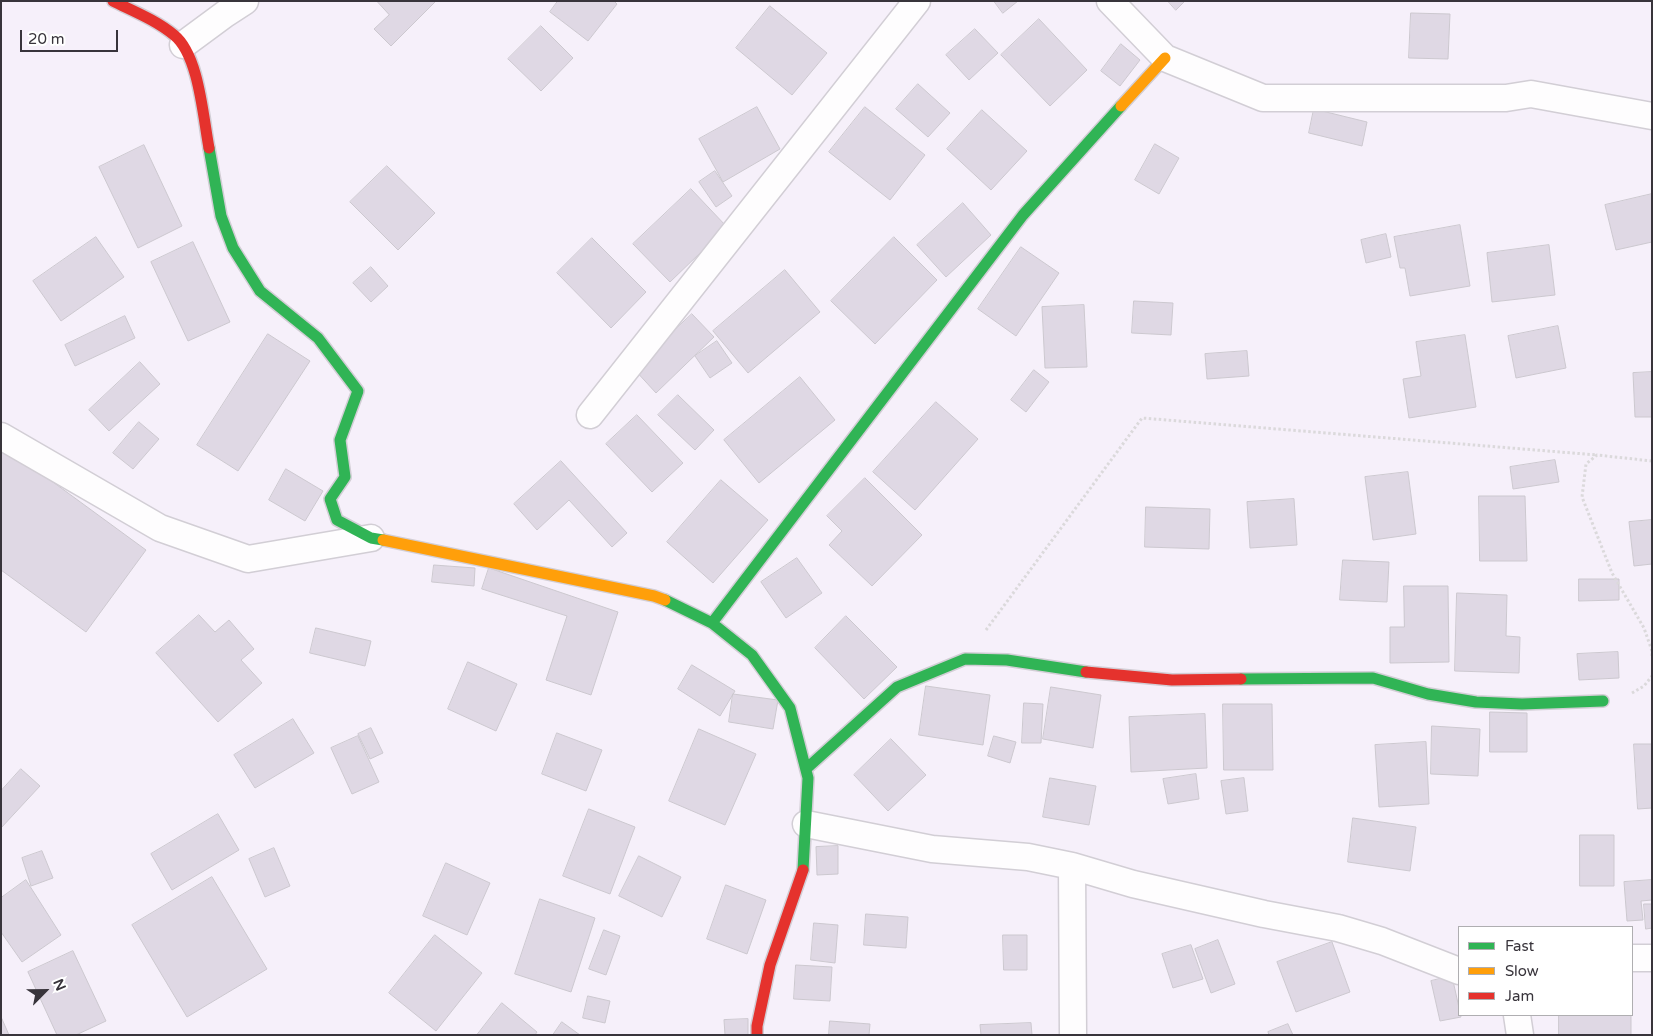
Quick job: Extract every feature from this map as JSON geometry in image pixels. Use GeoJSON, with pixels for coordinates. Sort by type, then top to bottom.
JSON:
{"type":"FeatureCollection","features":[{"type":"Feature","properties":{"kind":"street"},"geometry":{"type":"LineString","coordinates":[[113,1],[174,34],[183,45],[189,57],[200,94],[221,216],[233,248],[260,291],[318,338],[358,391],[340,440],[345,477],[330,499],[337,520],[372,538],[654,596],[684,608],[712,624],[752,655],[790,708],[808,778],[803,872],[770,964],[757,1026],[757,1035]]}},
{"type":"Feature","properties":{"kind":"street"},"geometry":{"type":"LineString","coordinates":[[183,45],[245,1]]}},
{"type":"Feature","properties":{"kind":"street"},"geometry":{"type":"LineString","coordinates":[[590,415],[917,1]]}},
{"type":"Feature","properties":{"kind":"street"},"geometry":{"type":"LineString","coordinates":[[1110,1],[1165,58],[1264,98],[1506,98],[1531,94],[1652,116]]}},
{"type":"Feature","properties":{"kind":"street"},"geometry":{"type":"LineString","coordinates":[[712,624],[1023,215],[1165,58]]}},
{"type":"Feature","properties":{"kind":"street"},"geometry":{"type":"LineString","coordinates":[[1,436],[160,528],[248,559],[372,538]]}},
{"type":"Feature","properties":{"kind":"street"},"geometry":{"type":"LineString","coordinates":[[806,769],[896,687],[965,659],[1008,660],[1094,673],[1172,680],[1373,678],[1428,694],[1476,702],[1522,704],[1603,701]]}},
{"type":"Feature","properties":{"kind":"street"},"geometry":{"type":"LineString","coordinates":[[806,824],[932,849],[1028,857],[1072,866],[1142,886],[1264,914],[1338,928],[1382,941],[1458,971]]}},
{"type":"Feature","properties":{"kind":"street"},"geometry":{"type":"LineString","coordinates":[[1072,866],[1073,1035]]}},
{"type":"Feature","properties":{"kind":"street"},"geometry":{"type":"LineString","coordinates":[[1633,958],[1652,958]]}},
{"type":"Feature","properties":{"kind":"street"},"geometry":{"type":"LineString","coordinates":[[1517,1016],[1520,1035]]}},
{"type":"Feature","properties":{"kind":"path"},"geometry":{"type":"LineString","coordinates":[[965,659],[1142,418],[1652,461]]}},
{"type":"Feature","properties":{"kind":"path"},"geometry":{"type":"LineString","coordinates":[[1598,455],[1586,464],[1582,498],[1612,573],[1644,628],[1652,652],[1652,658]]}},
{"type":"Feature","properties":{"kind":"path"},"geometry":{"type":"LineString","coordinates":[[1644,686],[1652,686]]}},
{"type":"Feature","properties":{"kind":"building"},"geometry":{"type":"Polygon","coordinates":[[[377,1],[436,1],[391,46],[374,29],[389,15],[377,1]]]}},
{"type":"Feature","properties":{"kind":"building"},"geometry":{"type":"Polygon","coordinates":[[[558,1],[614,1],[617,4],[588,41],[550,12],[558,1]]]}},
{"type":"Feature","properties":{"kind":"building"},"geometry":{"type":"Polygon","coordinates":[[[994,1],[1018,1],[1003,13],[994,1]]]}},
{"type":"Feature","properties":{"kind":"building"},"geometry":{"type":"Polygon","coordinates":[[[1168,1],[1185,1],[1176,10],[1168,1]]]}},
{"type":"Feature","properties":{"kind":"building"},"geometry":{"type":"Polygon","coordinates":[[[770,6],[827,53],[792,95],[736,48],[770,6]]]}},
{"type":"Feature","properties":{"kind":"building"},"geometry":{"type":"Polygon","coordinates":[[[1411,13],[1450,14],[1448,59],[1409,58],[1411,13]]]}},
{"type":"Feature","properties":{"kind":"building"},"geometry":{"type":"Polygon","coordinates":[[[1039,19],[1087,70],[1050,106],[1001,55],[1039,19]]]}},
{"type":"Feature","properties":{"kind":"building"},"geometry":{"type":"Polygon","coordinates":[[[541,26],[573,58],[541,91],[508,59],[541,26]]]}},
{"type":"Feature","properties":{"kind":"building"},"geometry":{"type":"Polygon","coordinates":[[[975,29],[998,53],[969,80],[946,55],[975,29]]]}},
{"type":"Feature","properties":{"kind":"building"},"geometry":{"type":"Polygon","coordinates":[[[1121,44],[1140,60],[1120,86],[1101,71],[1121,44]]]}},
{"type":"Feature","properties":{"kind":"building"},"geometry":{"type":"Polygon","coordinates":[[[918,84],[950,113],[928,137],[896,109],[918,84]]]}},
{"type":"Feature","properties":{"kind":"building"},"geometry":{"type":"Polygon","coordinates":[[[757,107],[780,149],[723,182],[699,139],[757,107]]]}},
{"type":"Feature","properties":{"kind":"building"},"geometry":{"type":"Polygon","coordinates":[[[865,107],[925,155],[890,200],[829,152],[865,107]]]}},
{"type":"Feature","properties":{"kind":"building"},"geometry":{"type":"Polygon","coordinates":[[[1314,109],[1367,122],[1362,146],[1309,133],[1314,109]]]}},
{"type":"Feature","properties":{"kind":"building"},"geometry":{"type":"Polygon","coordinates":[[[982,110],[1027,151],[991,190],[947,149],[982,110]]]}},
{"type":"Feature","properties":{"kind":"building"},"geometry":{"type":"Polygon","coordinates":[[[1155,144],[1179,158],[1159,194],[1135,180],[1155,144]]]}},
{"type":"Feature","properties":{"kind":"building"},"geometry":{"type":"Polygon","coordinates":[[[144,145],[182,226],[138,248],[99,167],[144,145]]]}},
{"type":"Feature","properties":{"kind":"building"},"geometry":{"type":"Polygon","coordinates":[[[387,166],[435,213],[398,250],[350,202],[387,166]]]}},
{"type":"Feature","properties":{"kind":"building"},"geometry":{"type":"Polygon","coordinates":[[[715,171],[732,196],[716,207],[699,182],[715,171]]]}},
{"type":"Feature","properties":{"kind":"building"},"geometry":{"type":"Polygon","coordinates":[[[691,189],[727,227],[670,282],[633,244],[691,189]]]}},
{"type":"Feature","properties":{"kind":"building"},"geometry":{"type":"Polygon","coordinates":[[[1652,194],[1652,242],[1616,250],[1605,205],[1652,194]]]}},
{"type":"Feature","properties":{"kind":"building"},"geometry":{"type":"Polygon","coordinates":[[[963,203],[991,235],[946,277],[917,245],[963,203]]]}},
{"type":"Feature","properties":{"kind":"building"},"geometry":{"type":"Polygon","coordinates":[[[1460,225],[1470,286],[1410,296],[1405,268],[1400,268],[1394,237],[1460,225]]]}},
{"type":"Feature","properties":{"kind":"building"},"geometry":{"type":"Polygon","coordinates":[[[1386,234],[1391,257],[1366,263],[1361,240],[1386,234]]]}},
{"type":"Feature","properties":{"kind":"building"},"geometry":{"type":"Polygon","coordinates":[[[96,237],[124,277],[61,321],[33,281],[96,237]]]}},
{"type":"Feature","properties":{"kind":"building"},"geometry":{"type":"Polygon","coordinates":[[[894,237],[937,280],[875,344],[831,301],[894,237]]]}},
{"type":"Feature","properties":{"kind":"building"},"geometry":{"type":"Polygon","coordinates":[[[592,238],[646,292],[611,328],[557,273],[592,238]]]}},
{"type":"Feature","properties":{"kind":"building"},"geometry":{"type":"Polygon","coordinates":[[[193,242],[230,322],[188,341],[151,262],[193,242]]]}},
{"type":"Feature","properties":{"kind":"building"},"geometry":{"type":"Polygon","coordinates":[[[1549,245],[1555,295],[1492,302],[1487,253],[1549,245]]]}},
{"type":"Feature","properties":{"kind":"building"},"geometry":{"type":"Polygon","coordinates":[[[1021,247],[1059,273],[1016,336],[978,309],[1021,247]]]}},
{"type":"Feature","properties":{"kind":"building"},"geometry":{"type":"Polygon","coordinates":[[[371,267],[388,286],[371,302],[353,283],[371,267]]]}},
{"type":"Feature","properties":{"kind":"building"},"geometry":{"type":"Polygon","coordinates":[[[785,270],[820,312],[748,373],[713,331],[785,270]]]}},
{"type":"Feature","properties":{"kind":"building"},"geometry":{"type":"Polygon","coordinates":[[[1134,301],[1173,303],[1171,335],[1132,333],[1134,301]]]}},
{"type":"Feature","properties":{"kind":"building"},"geometry":{"type":"Polygon","coordinates":[[[1084,305],[1087,367],[1045,368],[1042,307],[1084,305]]]}},
{"type":"Feature","properties":{"kind":"building"},"geometry":{"type":"Polygon","coordinates":[[[692,314],[714,337],[656,393],[634,369],[692,314]]]}},
{"type":"Feature","properties":{"kind":"building"},"geometry":{"type":"Polygon","coordinates":[[[125,316],[135,338],[75,366],[65,345],[125,316]]]}},
{"type":"Feature","properties":{"kind":"building"},"geometry":{"type":"Polygon","coordinates":[[[1558,326],[1566,368],[1516,378],[1508,336],[1558,326]]]}},
{"type":"Feature","properties":{"kind":"building"},"geometry":{"type":"Polygon","coordinates":[[[268,334],[310,361],[238,471],[197,445],[268,334]]]}},
{"type":"Feature","properties":{"kind":"building"},"geometry":{"type":"Polygon","coordinates":[[[1465,335],[1476,407],[1409,418],[1403,379],[1421,376],[1416,342],[1465,335]]]}},
{"type":"Feature","properties":{"kind":"building"},"geometry":{"type":"Polygon","coordinates":[[[717,341],[732,363],[710,378],[695,356],[717,341]]]}},
{"type":"Feature","properties":{"kind":"building"},"geometry":{"type":"Polygon","coordinates":[[[1247,351],[1249,376],[1207,379],[1205,354],[1247,351]]]}},
{"type":"Feature","properties":{"kind":"building"},"geometry":{"type":"Polygon","coordinates":[[[140,362],[160,384],[109,431],[89,410],[140,362]]]}},
{"type":"Feature","properties":{"kind":"building"},"geometry":{"type":"Polygon","coordinates":[[[1034,370],[1049,382],[1026,412],[1011,400],[1034,370]]]}},
{"type":"Feature","properties":{"kind":"building"},"geometry":{"type":"Polygon","coordinates":[[[1652,372],[1652,417],[1635,417],[1633,373],[1652,372]]]}},
{"type":"Feature","properties":{"kind":"building"},"geometry":{"type":"Polygon","coordinates":[[[800,377],[835,420],[759,483],[724,440],[800,377]]]}},
{"type":"Feature","properties":{"kind":"building"},"geometry":{"type":"Polygon","coordinates":[[[678,395],[714,430],[695,450],[658,415],[678,395]]]}},
{"type":"Feature","properties":{"kind":"building"},"geometry":{"type":"Polygon","coordinates":[[[936,402],[978,439],[915,510],[873,472],[936,402]]]}},
{"type":"Feature","properties":{"kind":"building"},"geometry":{"type":"Polygon","coordinates":[[[637,415],[683,463],[652,492],[606,444],[637,415]]]}},
{"type":"Feature","properties":{"kind":"building"},"geometry":{"type":"Polygon","coordinates":[[[139,422],[159,439],[133,469],[113,453],[139,422]]]}},
{"type":"Feature","properties":{"kind":"building"},"geometry":{"type":"Polygon","coordinates":[[[1,444],[146,550],[86,632],[1,570],[1,444]]]}},
{"type":"Feature","properties":{"kind":"building"},"geometry":{"type":"Polygon","coordinates":[[[1555,460],[1559,482],[1513,489],[1510,467],[1555,460]]]}},
{"type":"Feature","properties":{"kind":"building"},"geometry":{"type":"Polygon","coordinates":[[[561,461],[627,533],[612,547],[569,500],[537,530],[514,504],[561,461]]]}},
{"type":"Feature","properties":{"kind":"building"},"geometry":{"type":"Polygon","coordinates":[[[286,469],[323,491],[305,521],[269,500],[286,469]]]}},
{"type":"Feature","properties":{"kind":"building"},"geometry":{"type":"Polygon","coordinates":[[[1408,472],[1416,534],[1373,540],[1365,477],[1408,472]]]}},
{"type":"Feature","properties":{"kind":"building"},"geometry":{"type":"Polygon","coordinates":[[[865,478],[922,535],[872,586],[829,545],[842,531],[827,516],[865,478]]]}},
{"type":"Feature","properties":{"kind":"building"},"geometry":{"type":"Polygon","coordinates":[[[721,480],[768,520],[713,583],[667,542],[721,480]]]}},
{"type":"Feature","properties":{"kind":"building"},"geometry":{"type":"Polygon","coordinates":[[[1479,496],[1525,496],[1527,561],[1480,561],[1479,496]]]}},
{"type":"Feature","properties":{"kind":"building"},"geometry":{"type":"Polygon","coordinates":[[[1294,499],[1297,545],[1250,548],[1247,502],[1294,499]]]}},
{"type":"Feature","properties":{"kind":"building"},"geometry":{"type":"Polygon","coordinates":[[[1146,507],[1210,509],[1209,549],[1145,547],[1146,507]]]}},
{"type":"Feature","properties":{"kind":"building"},"geometry":{"type":"Polygon","coordinates":[[[1652,520],[1652,564],[1634,566],[1629,522],[1652,520]]]}},
{"type":"Feature","properties":{"kind":"building"},"geometry":{"type":"Polygon","coordinates":[[[797,558],[822,593],[786,618],[761,582],[797,558]]]}},
{"type":"Feature","properties":{"kind":"building"},"geometry":{"type":"Polygon","coordinates":[[[1343,560],[1389,562],[1387,602],[1340,600],[1343,560]]]}},
{"type":"Feature","properties":{"kind":"building"},"geometry":{"type":"Polygon","coordinates":[[[434,565],[475,568],[474,586],[432,582],[434,565]]]}},
{"type":"Feature","properties":{"kind":"building"},"geometry":{"type":"Polygon","coordinates":[[[489,568],[618,612],[591,695],[546,680],[567,616],[482,589],[489,568]]]}},
{"type":"Feature","properties":{"kind":"building"},"geometry":{"type":"Polygon","coordinates":[[[1579,579],[1619,579],[1619,600],[1579,601],[1579,579]]]}},
{"type":"Feature","properties":{"kind":"building"},"geometry":{"type":"Polygon","coordinates":[[[1404,586],[1448,586],[1449,662],[1390,663],[1390,627],[1404,627],[1404,586]]]}},
{"type":"Feature","properties":{"kind":"building"},"geometry":{"type":"Polygon","coordinates":[[[1457,593],[1507,595],[1506,636],[1520,637],[1519,673],[1455,671],[1457,593]]]}},
{"type":"Feature","properties":{"kind":"building"},"geometry":{"type":"Polygon","coordinates":[[[199,615],[215,632],[229,620],[254,649],[241,660],[262,683],[218,722],[156,653],[199,615]]]}},
{"type":"Feature","properties":{"kind":"building"},"geometry":{"type":"Polygon","coordinates":[[[846,616],[897,667],[864,699],[815,648],[846,616]]]}},
{"type":"Feature","properties":{"kind":"building"},"geometry":{"type":"Polygon","coordinates":[[[316,628],[371,641],[365,666],[310,653],[316,628]]]}},
{"type":"Feature","properties":{"kind":"building"},"geometry":{"type":"Polygon","coordinates":[[[1618,652],[1619,678],[1579,680],[1577,654],[1618,652]]]}},
{"type":"Feature","properties":{"kind":"building"},"geometry":{"type":"Polygon","coordinates":[[[468,662],[517,684],[496,731],[448,709],[468,662]]]}},
{"type":"Feature","properties":{"kind":"building"},"geometry":{"type":"Polygon","coordinates":[[[692,665],[735,691],[720,716],[678,689],[692,665]]]}},
{"type":"Feature","properties":{"kind":"building"},"geometry":{"type":"Polygon","coordinates":[[[926,686],[990,695],[983,745],[919,735],[926,686]]]}},
{"type":"Feature","properties":{"kind":"building"},"geometry":{"type":"Polygon","coordinates":[[[1051,687],[1101,695],[1093,748],[1043,739],[1051,687]]]}},
{"type":"Feature","properties":{"kind":"building"},"geometry":{"type":"Polygon","coordinates":[[[733,694],[778,700],[773,729],[729,722],[733,694]]]}},
{"type":"Feature","properties":{"kind":"building"},"geometry":{"type":"Polygon","coordinates":[[[1024,703],[1043,704],[1041,743],[1022,743],[1024,703]]]}},
{"type":"Feature","properties":{"kind":"building"},"geometry":{"type":"Polygon","coordinates":[[[1223,704],[1272,704],[1273,770],[1224,770],[1223,704]]]}},
{"type":"Feature","properties":{"kind":"building"},"geometry":{"type":"Polygon","coordinates":[[[1490,712],[1527,713],[1527,752],[1490,752],[1490,712]]]}},
{"type":"Feature","properties":{"kind":"building"},"geometry":{"type":"Polygon","coordinates":[[[1205,714],[1207,768],[1131,772],[1129,717],[1205,714]]]}},
{"type":"Feature","properties":{"kind":"building"},"geometry":{"type":"Polygon","coordinates":[[[293,719],[314,753],[255,788],[234,755],[293,719]]]}},
{"type":"Feature","properties":{"kind":"building"},"geometry":{"type":"Polygon","coordinates":[[[1432,726],[1480,729],[1478,776],[1431,774],[1432,726]]]}},
{"type":"Feature","properties":{"kind":"building"},"geometry":{"type":"Polygon","coordinates":[[[371,728],[383,753],[370,759],[358,734],[371,728]]]}},
{"type":"Feature","properties":{"kind":"building"},"geometry":{"type":"Polygon","coordinates":[[[699,729],[756,754],[725,825],[669,801],[699,729]]]}},
{"type":"Feature","properties":{"kind":"building"},"geometry":{"type":"Polygon","coordinates":[[[557,733],[602,750],[586,791],[542,774],[557,733]]]}},
{"type":"Feature","properties":{"kind":"building"},"geometry":{"type":"Polygon","coordinates":[[[358,736],[379,782],[352,794],[331,748],[358,736]]]}},
{"type":"Feature","properties":{"kind":"building"},"geometry":{"type":"Polygon","coordinates":[[[994,736],[1016,742],[1010,763],[988,756],[994,736]]]}},
{"type":"Feature","properties":{"kind":"building"},"geometry":{"type":"Polygon","coordinates":[[[891,739],[926,775],[888,811],[854,775],[891,739]]]}},
{"type":"Feature","properties":{"kind":"building"},"geometry":{"type":"Polygon","coordinates":[[[1426,742],[1429,804],[1379,807],[1375,745],[1426,742]]]}},
{"type":"Feature","properties":{"kind":"building"},"geometry":{"type":"Polygon","coordinates":[[[1634,744],[1652,744],[1652,808],[1638,809],[1634,744]]]}},
{"type":"Feature","properties":{"kind":"building"},"geometry":{"type":"Polygon","coordinates":[[[21,769],[40,786],[1,828],[1,791],[21,769]]]}},
{"type":"Feature","properties":{"kind":"building"},"geometry":{"type":"Polygon","coordinates":[[[1196,774],[1199,799],[1168,804],[1163,779],[1196,774]]]}},
{"type":"Feature","properties":{"kind":"building"},"geometry":{"type":"Polygon","coordinates":[[[1050,778],[1096,786],[1089,825],[1043,817],[1050,778]]]}},
{"type":"Feature","properties":{"kind":"building"},"geometry":{"type":"Polygon","coordinates":[[[1244,778],[1248,811],[1226,814],[1221,781],[1244,778]]]}},
{"type":"Feature","properties":{"kind":"building"},"geometry":{"type":"Polygon","coordinates":[[[589,809],[635,827],[610,894],[563,876],[589,809]]]}},
{"type":"Feature","properties":{"kind":"building"},"geometry":{"type":"Polygon","coordinates":[[[218,814],[239,850],[172,890],[151,854],[218,814]]]}},
{"type":"Feature","properties":{"kind":"building"},"geometry":{"type":"Polygon","coordinates":[[[1353,818],[1416,827],[1410,871],[1348,862],[1353,818]]]}},
{"type":"Feature","properties":{"kind":"building"},"geometry":{"type":"Polygon","coordinates":[[[1580,835],[1614,835],[1614,886],[1580,886],[1580,835]]]}},
{"type":"Feature","properties":{"kind":"building"},"geometry":{"type":"Polygon","coordinates":[[[838,846],[838,874],[817,875],[816,847],[838,846]]]}},
{"type":"Feature","properties":{"kind":"building"},"geometry":{"type":"Polygon","coordinates":[[[274,848],[290,886],[265,897],[249,859],[274,848]]]}},
{"type":"Feature","properties":{"kind":"building"},"geometry":{"type":"Polygon","coordinates":[[[42,851],[53,878],[31,886],[22,858],[42,851]]]}},
{"type":"Feature","properties":{"kind":"building"},"geometry":{"type":"Polygon","coordinates":[[[639,856],[681,877],[662,917],[619,896],[639,856]]]}},
{"type":"Feature","properties":{"kind":"building"},"geometry":{"type":"Polygon","coordinates":[[[446,863],[490,883],[467,935],[423,916],[446,863]]]}},
{"type":"Feature","properties":{"kind":"building"},"geometry":{"type":"Polygon","coordinates":[[[212,877],[267,969],[187,1017],[132,925],[212,877]]]}},
{"type":"Feature","properties":{"kind":"building"},"geometry":{"type":"Polygon","coordinates":[[[26,880],[61,935],[22,962],[1,932],[1,898],[26,880]]]}},
{"type":"Feature","properties":{"kind":"building"},"geometry":{"type":"Polygon","coordinates":[[[1652,880],[1652,900],[1641,901],[1643,920],[1627,921],[1624,882],[1652,880]]]}},
{"type":"Feature","properties":{"kind":"building"},"geometry":{"type":"Polygon","coordinates":[[[726,885],[766,900],[747,954],[707,939],[726,885]]]}},
{"type":"Feature","properties":{"kind":"building"},"geometry":{"type":"Polygon","coordinates":[[[540,899],[595,918],[571,992],[515,974],[540,899]]]}},
{"type":"Feature","properties":{"kind":"building"},"geometry":{"type":"Polygon","coordinates":[[[1644,904],[1652,904],[1652,928],[1646,929],[1644,904]]]}},
{"type":"Feature","properties":{"kind":"building"},"geometry":{"type":"Polygon","coordinates":[[[866,914],[908,917],[906,948],[864,945],[866,914]]]}},
{"type":"Feature","properties":{"kind":"building"},"geometry":{"type":"Polygon","coordinates":[[[814,923],[838,925],[835,963],[811,960],[814,923]]]}},
{"type":"Feature","properties":{"kind":"building"},"geometry":{"type":"Polygon","coordinates":[[[604,930],[620,936],[606,975],[589,969],[604,930]]]}},
{"type":"Feature","properties":{"kind":"building"},"geometry":{"type":"Polygon","coordinates":[[[435,935],[482,973],[436,1031],[389,993],[435,935]]]}},
{"type":"Feature","properties":{"kind":"building"},"geometry":{"type":"Polygon","coordinates":[[[1003,935],[1027,935],[1027,970],[1004,970],[1003,935]]]}},
{"type":"Feature","properties":{"kind":"building"},"geometry":{"type":"Polygon","coordinates":[[[1218,940],[1235,984],[1211,993],[1195,949],[1218,940]]]}},
{"type":"Feature","properties":{"kind":"building"},"geometry":{"type":"Polygon","coordinates":[[[1332,942],[1350,992],[1296,1012],[1277,962],[1332,942]]]}},
{"type":"Feature","properties":{"kind":"building"},"geometry":{"type":"Polygon","coordinates":[[[1191,945],[1203,979],[1173,988],[1162,954],[1191,945]]]}},
{"type":"Feature","properties":{"kind":"building"},"geometry":{"type":"Polygon","coordinates":[[[73,951],[106,1021],[76,1035],[57,1035],[28,972],[73,951]]]}},
{"type":"Feature","properties":{"kind":"building"},"geometry":{"type":"Polygon","coordinates":[[[796,965],[832,967],[830,1001],[794,999],[796,965]]]}},
{"type":"Feature","properties":{"kind":"building"},"geometry":{"type":"Polygon","coordinates":[[[1452,976],[1458,1003],[1458,1016],[1461,1017],[1440,1021],[1431,981],[1452,976]]]}},
{"type":"Feature","properties":{"kind":"building"},"geometry":{"type":"Polygon","coordinates":[[[588,996],[610,1001],[605,1023],[583,1018],[588,996]]]}},
{"type":"Feature","properties":{"kind":"building"},"geometry":{"type":"Polygon","coordinates":[[[502,1003],[537,1032],[535,1035],[477,1035],[502,1003]]]}},
{"type":"Feature","properties":{"kind":"building"},"geometry":{"type":"Polygon","coordinates":[[[1559,1016],[1631,1016],[1631,1035],[1559,1035],[1559,1016]]]}},
{"type":"Feature","properties":{"kind":"building"},"geometry":{"type":"Polygon","coordinates":[[[2,1019],[9,1035],[1,1035],[2,1019]]]}},
{"type":"Feature","properties":{"kind":"building"},"geometry":{"type":"Polygon","coordinates":[[[748,1019],[748,1035],[725,1035],[724,1020],[748,1019]]]}},
{"type":"Feature","properties":{"kind":"building"},"geometry":{"type":"Polygon","coordinates":[[[830,1021],[870,1024],[869,1035],[829,1035],[830,1021]]]}},
{"type":"Feature","properties":{"kind":"building"},"geometry":{"type":"Polygon","coordinates":[[[562,1022],[580,1035],[553,1035],[562,1022]]]}},
{"type":"Feature","properties":{"kind":"building"},"geometry":{"type":"Polygon","coordinates":[[[1031,1023],[1032,1035],[981,1035],[980,1025],[1031,1023]]]}},
{"type":"Feature","properties":{"kind":"building"},"geometry":{"type":"Polygon","coordinates":[[[1288,1024],[1293,1035],[1269,1035],[1268,1032],[1288,1024]]]}},
{"type":"Feature","properties":{"kind":"traffic: fast"},"geometry":{"type":"LineString","coordinates":[[712,623],[1023,215],[1121,106]]}},
{"type":"Feature","properties":{"kind":"traffic: fast"},"geometry":{"type":"LineString","coordinates":[[209,148],[221,216],[233,248],[260,291],[318,338],[358,391],[340,440],[345,477],[330,499],[337,520],[371,538],[383,540]]}},
{"type":"Feature","properties":{"kind":"traffic: fast"},"geometry":{"type":"LineString","coordinates":[[665,600],[712,623],[752,655],[790,708],[808,778],[803,870]]}},
{"type":"Feature","properties":{"kind":"traffic: fast"},"geometry":{"type":"LineString","coordinates":[[806,769],[897,687],[965,659],[1007,660],[1086,672]]}},
{"type":"Feature","properties":{"kind":"traffic: fast"},"geometry":{"type":"LineString","coordinates":[[1241,679],[1373,678],[1428,694],[1476,702],[1522,704],[1603,701]]}},
{"type":"Feature","properties":{"kind":"traffic: slow"},"geometry":{"type":"LineString","coordinates":[[1121,106],[1165,58]]}},
{"type":"Feature","properties":{"kind":"traffic: slow"},"geometry":{"type":"LineString","coordinates":[[383,540],[654,596],[665,600]]}},
{"type":"Feature","properties":{"kind":"traffic: jam"},"geometry":{"type":"LineString","coordinates":[[113,1],[160,25],[174,35],[182,44],[189,57],[199,87],[209,148]]}},
{"type":"Feature","properties":{"kind":"traffic: jam"},"geometry":{"type":"LineString","coordinates":[[1086,672],[1172,680],[1241,679]]}},
{"type":"Feature","properties":{"kind":"traffic: jam"},"geometry":{"type":"LineString","coordinates":[[757,1035],[757,1026],[770,965],[803,870]]}}]}
